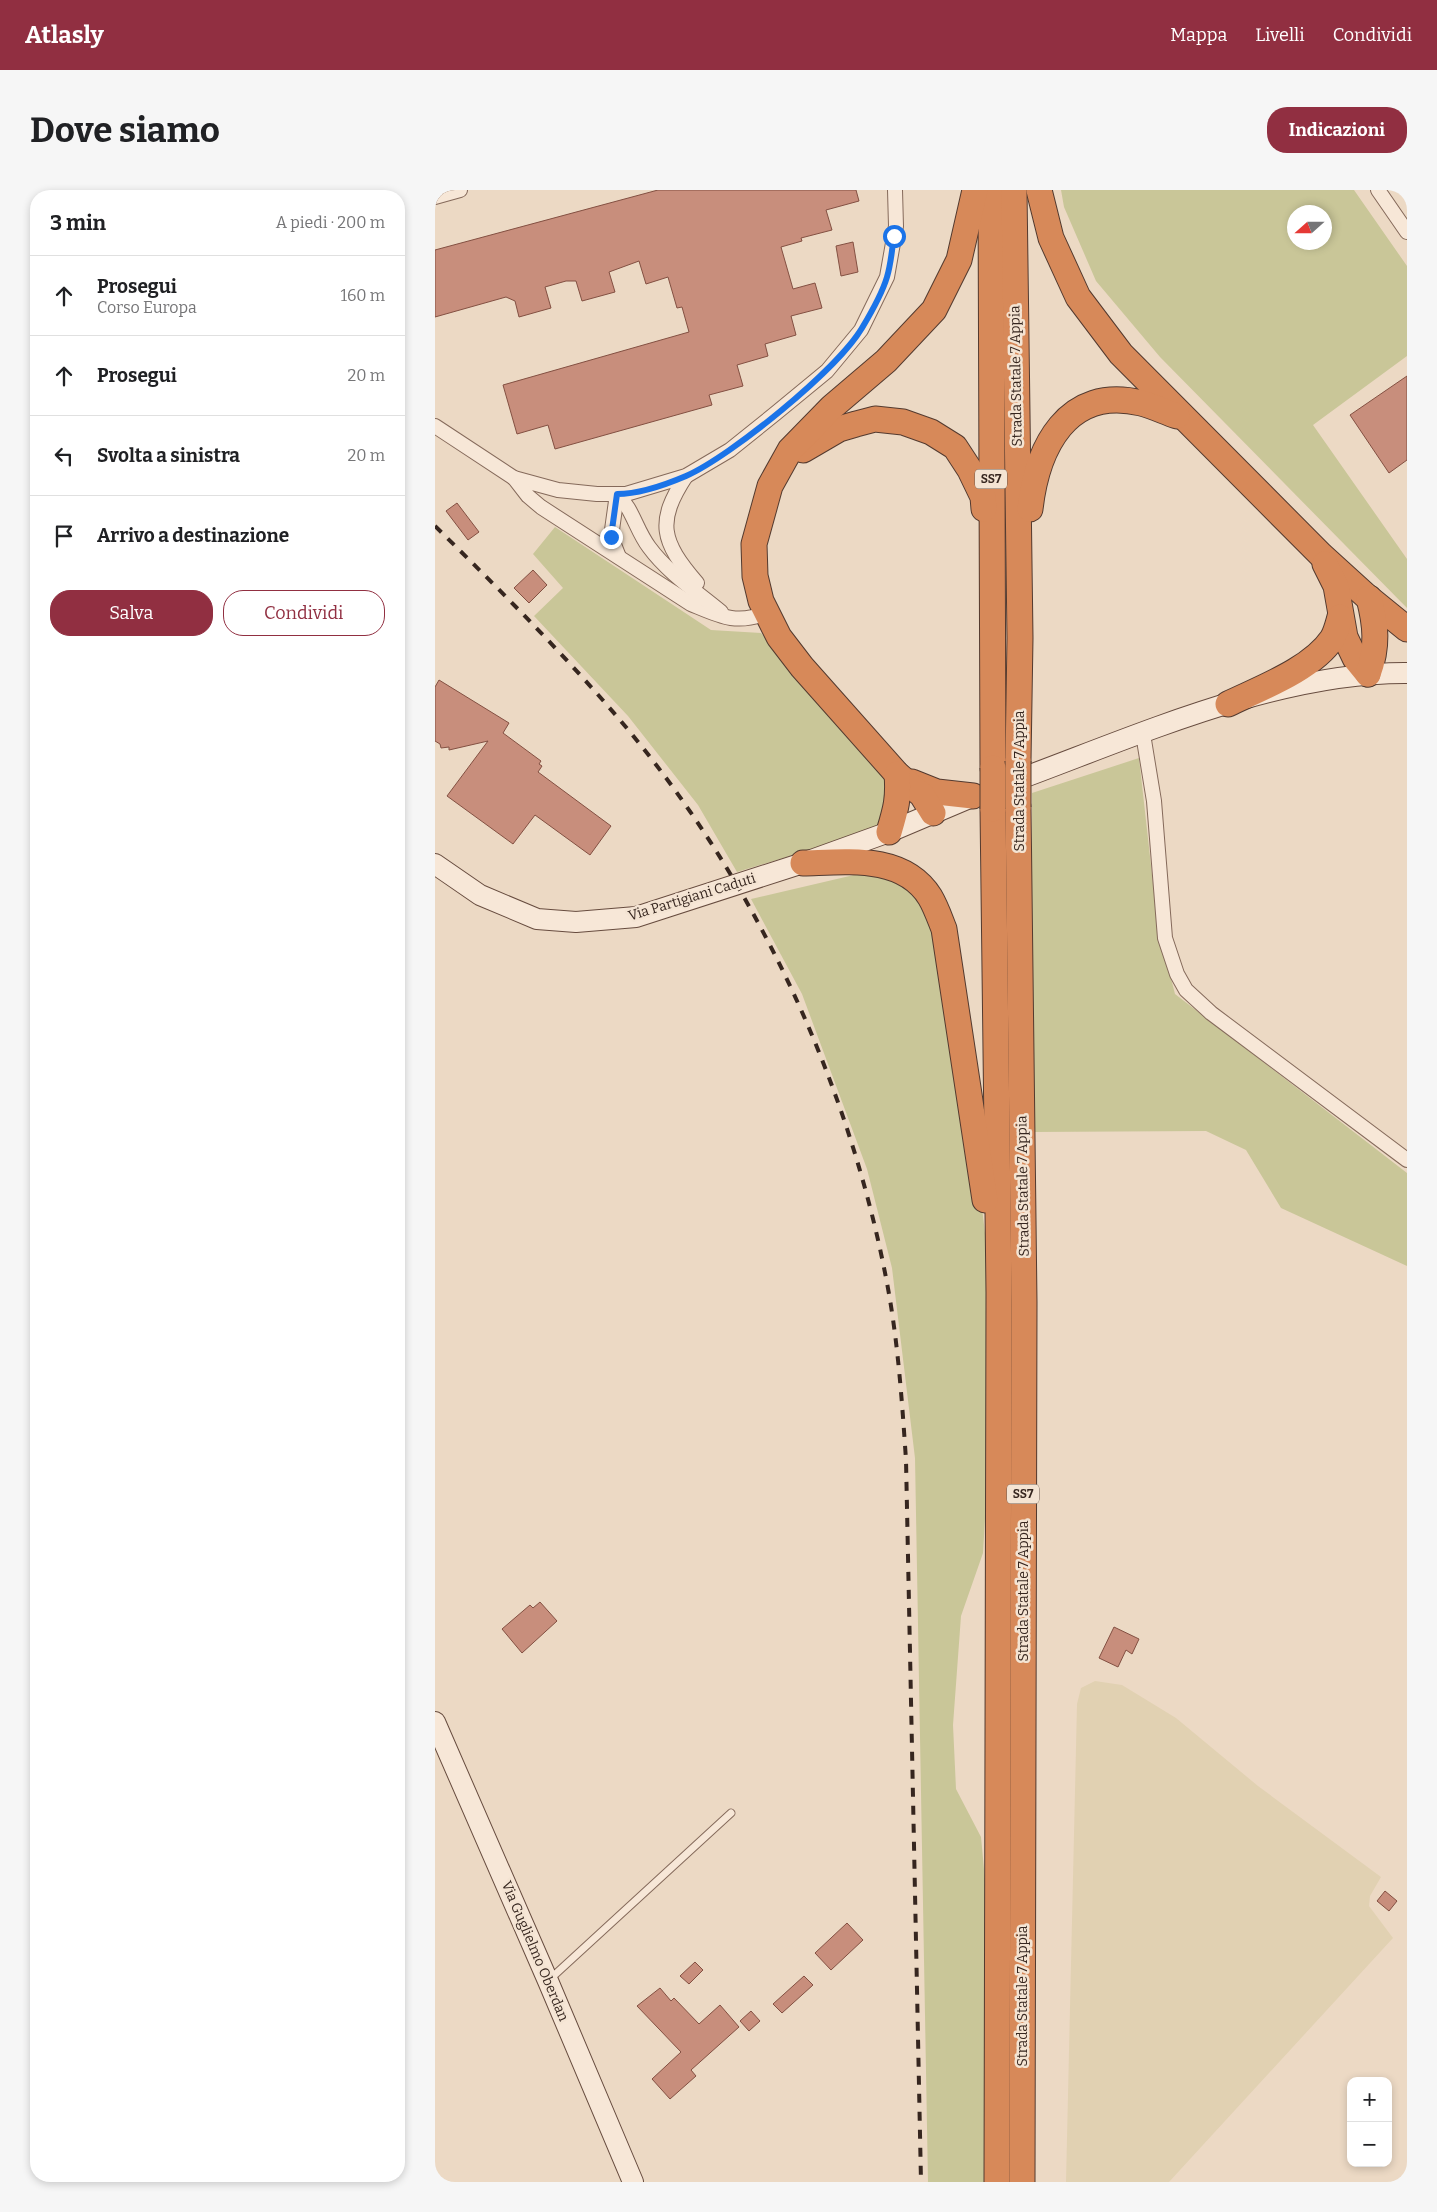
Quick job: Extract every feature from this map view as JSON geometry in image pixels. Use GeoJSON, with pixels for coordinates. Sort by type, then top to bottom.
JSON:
{"type":"FeatureCollection","features":[{"type":"Feature","properties":{"kind":"highway"},"geometry":{"type":"LineString","coordinates":[[928,815],[923,795],[897,774],[802,667],[779,637],[767,613],[755,576],[754,544],[763,508],[777,473],[790,450],[832,407],[886,361],[934,310],[959,260],[975,190]]}},
{"type":"Feature","properties":{"kind":"highway","name":"Strada Statale 7 Appia"},"geometry":{"type":"LineString","coordinates":[[991,190],[991,658],[993,768],[983,803],[999,1292],[997,2182]]}},
{"type":"Feature","properties":{"kind":"highway","name":"Strada Statale 7 Appia"},"geometry":{"type":"LineString","coordinates":[[1013,190],[1020,638],[1018,807],[1024,1302],[1022,2182]]}},
{"type":"Feature","properties":{"kind":"highway"},"geometry":{"type":"LineString","coordinates":[[1039,190],[1051,238],[1077,297],[1121,354],[1321,554],[1369,598],[1407,629]]}},
{"type":"Feature","properties":{"kind":"highway"},"geometry":{"type":"LineString","coordinates":[[1020,638],[1028,609],[1030,508],[1036,474],[1041,455],[1059,427],[1086,406],[1107,400],[1140,402],[1183,418]]}},
{"type":"Feature","properties":{"kind":"highway"},"geometry":{"type":"LineString","coordinates":[[777,473],[816,441],[839,429],[875,419],[903,422],[931,432],[955,447],[970,470],[983,497],[987,533],[987,604],[991,658]]}},
{"type":"Feature","properties":{"kind":"highway"},"geometry":{"type":"LineString","coordinates":[[1321,554],[1336,586],[1345,637],[1368,674]]}},
{"type":"Feature","properties":{"kind":"highway"},"geometry":{"type":"LineString","coordinates":[[1368,674],[1373,660],[1377,637],[1369,598]]}},
{"type":"Feature","properties":{"kind":"highway"},"geometry":{"type":"LineString","coordinates":[[1228,704],[1290,673],[1320,654],[1333,638],[1340,617]]}},
{"type":"Feature","properties":{"kind":"highway"},"geometry":{"type":"LineString","coordinates":[[897,774],[937,792],[983,803]]}},
{"type":"Feature","properties":{"kind":"highway"},"geometry":{"type":"LineString","coordinates":[[889,832],[897,807],[899,793],[897,774]]}},
{"type":"Feature","properties":{"kind":"highway"},"geometry":{"type":"LineString","coordinates":[[803,863],[861,862],[887,865],[912,878],[930,897],[944,929],[999,1292]]}},
{"type":"Feature","properties":{"kind":"main road","name":"Via Partigiani Caduti"},"geometry":{"type":"LineString","coordinates":[[435,864],[480,895],[537,919],[576,922],[635,917],[803,863],[889,832],[928,815],[983,803],[1143,734],[1228,704],[1325,680],[1368,674],[1407,673]]}},
{"type":"Feature","properties":{"kind":"main road","name":"Via Guglielmo Oberdan"},"geometry":{"type":"LineString","coordinates":[[435,1722],[633,2182]]}},
{"type":"Feature","properties":{"kind":"street"},"geometry":{"type":"LineString","coordinates":[[435,197],[460,190]]}},
{"type":"Feature","properties":{"kind":"street"},"geometry":{"type":"LineString","coordinates":[[435,426],[514,478],[558,490],[626,494],[686,476],[730,450],[827,371],[861,330],[887,277],[896,226],[895,190]]}},
{"type":"Feature","properties":{"kind":"street"},"geometry":{"type":"LineString","coordinates":[[1378,190],[1407,232]]}},
{"type":"Feature","properties":{"kind":"street"},"geometry":{"type":"LineString","coordinates":[[686,476],[669,504],[666,525],[669,542],[679,562],[724,614]]}},
{"type":"Feature","properties":{"kind":"street"},"geometry":{"type":"LineString","coordinates":[[514,478],[528,496],[541,506],[691,604],[750,620],[767,613]]}},
{"type":"Feature","properties":{"kind":"street"},"geometry":{"type":"LineString","coordinates":[[617,494],[630,511],[648,546],[667,567],[724,614]]}},
{"type":"Feature","properties":{"kind":"street"},"geometry":{"type":"LineString","coordinates":[[617,494],[611,537],[619,557]]}},
{"type":"Feature","properties":{"kind":"street"},"geometry":{"type":"LineString","coordinates":[[1143,734],[1154,801],[1165,938],[1177,974],[1186,990],[1211,1013],[1407,1160]]}},
{"type":"Feature","properties":{"kind":"lane"},"geometry":{"type":"LineString","coordinates":[[548,1981],[731,1813]]}},
{"type":"Feature","properties":{"kind":"shaded area"},"geometry":{"type":"Polygon","coordinates":[[[1061,190],[1354,190],[1407,266],[1407,356],[1313,425],[1407,559],[1407,608],[1160,357],[1096,281],[1064,207],[1061,190]]]}},
{"type":"Feature","properties":{"kind":"shaded area"},"geometry":{"type":"Polygon","coordinates":[[[555,527],[711,630],[761,633],[892,785],[879,829],[737,872],[698,805],[628,716],[534,616],[563,588],[533,554],[555,527]]]}},
{"type":"Feature","properties":{"kind":"shaded area"},"geometry":{"type":"Polygon","coordinates":[[[1139,758],[1158,928],[1175,994],[1407,1173],[1407,1266],[1281,1208],[1246,1150],[1206,1131],[1032,1132],[1032,793],[1139,758]]]}},
{"type":"Feature","properties":{"kind":"shaded area"},"geometry":{"type":"Polygon","coordinates":[[[871,871],[903,883],[931,910],[979,1183],[991,1283],[991,1417],[983,1553],[961,1616],[953,1725],[956,1789],[981,1837],[993,1965],[993,2182],[928,2182],[915,1458],[892,1268],[867,1169],[802,994],[751,899],[871,871]]]}},
{"type":"Feature","properties":{"kind":"shaded area"},"geometry":{"type":"Polygon","coordinates":[[[1095,1681],[1122,1685],[1176,1718],[1258,1786],[1381,1877],[1370,1896],[1369,1906],[1393,1938],[1169,2182],[1066,2182],[1077,1704],[1081,1688],[1095,1681]]]}},
{"type":"Feature","properties":{"kind":"building"},"geometry":{"type":"Polygon","coordinates":[[[658,190],[856,190],[859,201],[826,210],[832,230],[801,238],[802,241],[781,247],[793,289],[815,283],[822,308],[791,316],[796,335],[765,344],[768,356],[737,365],[743,386],[709,395],[712,405],[555,449],[548,425],[517,434],[503,385],[689,332],[682,307],[677,308],[668,277],[646,284],[639,261],[609,272],[615,292],[582,301],[576,281],[566,281],[545,287],[551,308],[519,317],[515,301],[506,297],[435,317],[435,250],[658,190]]]}},
{"type":"Feature","properties":{"kind":"building"},"geometry":{"type":"Polygon","coordinates":[[[853,242],[858,272],[841,276],[836,246],[853,242]]]}},
{"type":"Feature","properties":{"kind":"building"},"geometry":{"type":"Polygon","coordinates":[[[1407,376],[1407,460],[1389,473],[1350,415],[1407,376]]]}},
{"type":"Feature","properties":{"kind":"building"},"geometry":{"type":"Polygon","coordinates":[[[457,503],[479,532],[468,540],[446,511],[457,503]]]}},
{"type":"Feature","properties":{"kind":"building"},"geometry":{"type":"Polygon","coordinates":[[[533,570],[547,585],[529,603],[514,588],[533,570]]]}},
{"type":"Feature","properties":{"kind":"building"},"geometry":{"type":"Polygon","coordinates":[[[439,680],[509,723],[503,733],[541,761],[539,764],[542,766],[538,772],[611,826],[590,855],[535,815],[513,844],[447,796],[488,741],[449,750],[449,747],[441,748],[440,744],[435,741],[435,687],[439,680]]]}},
{"type":"Feature","properties":{"kind":"building"},"geometry":{"type":"Polygon","coordinates":[[[540,1602],[557,1621],[522,1653],[502,1629],[530,1605],[533,1608],[540,1602]]]}},
{"type":"Feature","properties":{"kind":"building"},"geometry":{"type":"Polygon","coordinates":[[[1114,1627],[1139,1639],[1132,1654],[1126,1650],[1118,1667],[1099,1658],[1114,1627]]]}},
{"type":"Feature","properties":{"kind":"building"},"geometry":{"type":"Polygon","coordinates":[[[1385,1891],[1397,1901],[1389,1911],[1377,1901],[1385,1891]]]}},
{"type":"Feature","properties":{"kind":"building"},"geometry":{"type":"Polygon","coordinates":[[[847,1923],[863,1940],[831,1970],[815,1953],[847,1923]]]}},
{"type":"Feature","properties":{"kind":"building"},"geometry":{"type":"Polygon","coordinates":[[[695,1962],[703,1970],[689,1984],[680,1976],[695,1962]]]}},
{"type":"Feature","properties":{"kind":"building"},"geometry":{"type":"Polygon","coordinates":[[[804,1976],[813,1985],[782,2013],[773,2004],[804,1976]]]}},
{"type":"Feature","properties":{"kind":"building"},"geometry":{"type":"Polygon","coordinates":[[[660,1988],[671,2001],[674,1998],[699,2024],[720,2005],[739,2027],[691,2070],[696,2076],[670,2099],[652,2079],[681,2052],[637,2006],[660,1988]]]}},
{"type":"Feature","properties":{"kind":"building"},"geometry":{"type":"Polygon","coordinates":[[[751,2011],[760,2021],[749,2031],[740,2021],[751,2011]]]}},
{"type":"Feature","properties":{"kind":"railway"},"geometry":{"type":"LineString","coordinates":[[435,526],[580,674],[625,726],[672,786],[716,851],[755,918],[791,988],[822,1060],[848,1133],[870,1208],[891,1305],[897,1349],[906,1460],[921,2182]]}},
{"type":"Feature","properties":{"kind":"route"},"geometry":{"type":"LineString","coordinates":[[611,537],[617,494],[626,494],[651,488],[686,476],[708,464],[730,450],[827,371],[861,330],[887,277],[894,236]]}}]}
